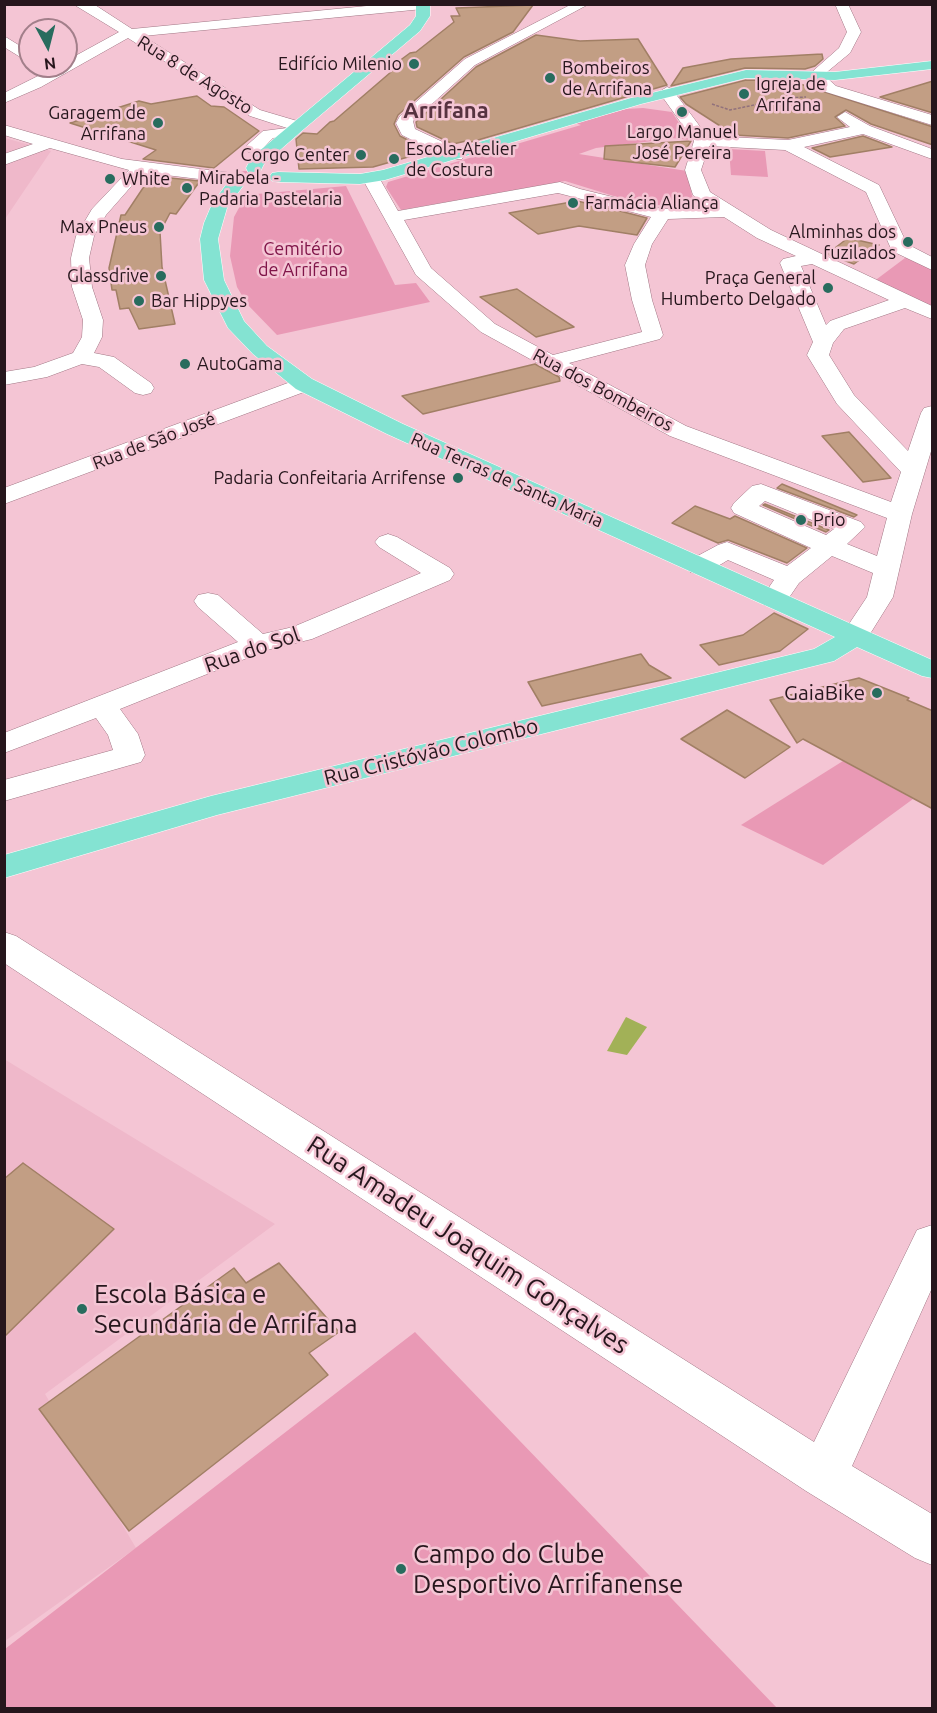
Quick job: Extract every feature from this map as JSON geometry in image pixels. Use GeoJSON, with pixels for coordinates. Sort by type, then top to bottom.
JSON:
{"type":"FeatureCollection","features":[{"type":"Feature","properties":{"kind":"main road"},"geometry":{"type":"LineString","coordinates":[[294,129],[415,28],[426,6]]}},
{"type":"Feature","properties":{"kind":"main road"},"geometry":{"type":"LineString","coordinates":[[250,182],[269,170],[254,168],[232,171],[250,182],[371,178],[636,101],[674,101],[756,73],[823,81],[933,65]]}},
{"type":"Feature","properties":{"kind":"main road"},"geometry":{"type":"LineString","coordinates":[[254,168],[267,153]]}},
{"type":"Feature","properties":{"kind":"main road","name":"Rua Terras de Santa Maria"},"geometry":{"type":"LineString","coordinates":[[250,182],[218,208],[209,240],[214,280],[235,324],[260,350],[304,384],[395,429],[933,670]]}},
{"type":"Feature","properties":{"kind":"main road","name":"Rua Cristóvão Colombo"},"geometry":{"type":"LineString","coordinates":[[4,867],[211,806],[824,655],[855,636]]}},
{"type":"Feature","properties":{"kind":"street"},"geometry":{"type":"LineString","coordinates":[[277,4],[285,18]]}},
{"type":"Feature","properties":{"kind":"street"},"geometry":{"type":"LineString","coordinates":[[463,153],[408,132],[404,123],[470,62],[599,4]]}},
{"type":"Feature","properties":{"kind":"street"},"geometry":{"type":"LineString","coordinates":[[812,99],[818,96],[823,81],[820,70],[845,50],[854,32],[852,24],[840,5],[830,5]]}},
{"type":"Feature","properties":{"kind":"street"},"geometry":{"type":"LineString","coordinates":[[86,6],[107,6]]}},
{"type":"Feature","properties":{"kind":"street","name":"Rua 8 de Agosto"},"geometry":{"type":"LineString","coordinates":[[86,6],[255,113],[294,129]]}},
{"type":"Feature","properties":{"kind":"street"},"geometry":{"type":"LineString","coordinates":[[78,60],[128,33],[426,6]]}},
{"type":"Feature","properties":{"kind":"street"},"geometry":{"type":"LineString","coordinates":[[463,153],[428,134],[423,127],[425,118],[478,66],[551,32],[579,12]]}},
{"type":"Feature","properties":{"kind":"street"},"geometry":{"type":"LineString","coordinates":[[4,40],[18,50]]}},
{"type":"Feature","properties":{"kind":"street"},"geometry":{"type":"LineString","coordinates":[[46,78],[7,103],[6,131],[47,144],[144,168],[250,182]]}},
{"type":"Feature","properties":{"kind":"street"},"geometry":{"type":"LineString","coordinates":[[823,81],[850,95],[933,120]]}},
{"type":"Feature","properties":{"kind":"street"},"geometry":{"type":"LineString","coordinates":[[636,101],[660,104],[674,101],[702,141]]}},
{"type":"Feature","properties":{"kind":"street"},"geometry":{"type":"LineString","coordinates":[[835,111],[859,126],[933,154]]}},
{"type":"Feature","properties":{"kind":"street"},"geometry":{"type":"LineString","coordinates":[[702,141],[788,145],[859,126]]}},
{"type":"Feature","properties":{"kind":"street"},"geometry":{"type":"LineString","coordinates":[[267,153],[252,148],[269,134],[294,129]]}},
{"type":"Feature","properties":{"kind":"street"},"geometry":{"type":"LineString","coordinates":[[702,141],[693,170],[702,195],[764,234],[933,313]]}},
{"type":"Feature","properties":{"kind":"street"},"geometry":{"type":"LineString","coordinates":[[4,160],[47,144]]}},
{"type":"Feature","properties":{"kind":"street"},"geometry":{"type":"LineString","coordinates":[[788,145],[873,189],[899,247],[933,264]]}},
{"type":"Feature","properties":{"kind":"street"},"geometry":{"type":"LineString","coordinates":[[81,357],[92,337],[93,320],[82,287],[80,258],[85,236],[98,213],[129,178],[144,168]]}},
{"type":"Feature","properties":{"kind":"street","name":"Rua dos Bombeiros"},"geometry":{"type":"LineString","coordinates":[[371,178],[423,271],[488,328],[678,431],[900,514]]}},
{"type":"Feature","properties":{"kind":"street"},"geometry":{"type":"LineString","coordinates":[[395,221],[567,190],[662,214],[728,211]]}},
{"type":"Feature","properties":{"kind":"street"},"geometry":{"type":"LineString","coordinates":[[549,362],[653,335],[636,265],[643,244],[662,214]]}},
{"type":"Feature","properties":{"kind":"street"},"geometry":{"type":"LineString","coordinates":[[868,283],[908,252]]}},
{"type":"Feature","properties":{"kind":"street"},"geometry":{"type":"LineString","coordinates":[[808,259],[790,263],[823,342]]}},
{"type":"Feature","properties":{"kind":"street"},"geometry":{"type":"LineString","coordinates":[[905,301],[837,325],[823,342],[818,355],[845,399],[914,471]]}},
{"type":"Feature","properties":{"kind":"street"},"geometry":{"type":"LineString","coordinates":[[530,351],[648,320]]}},
{"type":"Feature","properties":{"kind":"street"},"geometry":{"type":"LineString","coordinates":[[4,379],[39,372],[81,357],[106,362],[143,388]]}},
{"type":"Feature","properties":{"kind":"street","name":"Rua de São José"},"geometry":{"type":"LineString","coordinates":[[4,497],[304,384]]}},
{"type":"Feature","properties":{"kind":"street"},"geometry":{"type":"LineString","coordinates":[[855,636],[880,597],[900,514],[933,413]]}},
{"type":"Feature","properties":{"kind":"street","name":"Rua do Sol"},"geometry":{"type":"LineString","coordinates":[[8,737],[102,705],[257,644],[302,633],[441,574],[388,542]]}},
{"type":"Feature","properties":{"kind":"street"},"geometry":{"type":"LineString","coordinates":[[774,599],[790,577],[829,546],[886,569]]}},
{"type":"Feature","properties":{"kind":"street"},"geometry":{"type":"LineString","coordinates":[[699,566],[727,550],[790,577]]}},
{"type":"Feature","properties":{"kind":"street"},"geometry":{"type":"LineString","coordinates":[[208,601],[257,644]]}},
{"type":"Feature","properties":{"kind":"street"},"geometry":{"type":"LineString","coordinates":[[4,791],[130,755],[123,734],[102,705]]}},
{"type":"Feature","properties":{"kind":"street"},"geometry":{"type":"LineString","coordinates":[[8,737],[41,780]]}},
{"type":"Feature","properties":{"kind":"street","name":"Rua Amadeu Joaquim Gonçalves"},"geometry":{"type":"LineString","coordinates":[[4,945],[824,1475],[933,1541]]}},
{"type":"Feature","properties":{"kind":"street"},"geometry":{"type":"LineString","coordinates":[[824,1475],[933,1244]]}},
{"type":"Feature","properties":{"kind":"path"},"geometry":{"type":"LineString","coordinates":[[674,101],[696,98],[730,110],[750,108],[788,98],[812,99]]}},
{"type":"Feature","properties":{"kind":"shaded area"},"geometry":{"type":"Polygon","coordinates":[[[5,138],[51,151],[5,219],[5,138]]]}},
{"type":"Feature","properties":{"kind":"shaded area"},"geometry":{"type":"Polygon","coordinates":[[[626,1017],[647,1027],[627,1055],[607,1051],[626,1017]]]}},
{"type":"Feature","properties":{"kind":"shaded area","name":"Escola Básica e Secundária de Arrifana"},"geometry":{"type":"Polygon","coordinates":[[[4,1059],[275,1224],[45,1394],[136,1548],[5,1641],[4,1059]]]}},
{"type":"Feature","properties":{"kind":"green space"},"geometry":{"type":"Polygon","coordinates":[[[643,108],[672,112],[690,140],[663,137],[661,140],[596,148],[579,154],[687,171],[693,200],[687,209],[630,201],[565,181],[401,210],[386,187],[388,182],[581,125],[575,123],[626,109],[643,108]]]}},
{"type":"Feature","properties":{"kind":"green space"},"geometry":{"type":"Polygon","coordinates":[[[729,149],[765,151],[768,177],[731,175],[729,149]]]}},
{"type":"Feature","properties":{"kind":"green space"},"geometry":{"type":"Polygon","coordinates":[[[244,171],[261,172],[266,177],[249,183],[230,180],[231,175],[244,171]]]}},
{"type":"Feature","properties":{"kind":"green space","name":"Cemitério de Arrifana"},"geometry":{"type":"Polygon","coordinates":[[[346,186],[395,285],[416,283],[430,302],[277,335],[247,304],[237,287],[230,256],[234,217],[246,195],[346,186]]]}},
{"type":"Feature","properties":{"kind":"green space"},"geometry":{"type":"Polygon","coordinates":[[[909,255],[932,267],[932,310],[873,282],[909,255]]]}},
{"type":"Feature","properties":{"kind":"green space"},"geometry":{"type":"Polygon","coordinates":[[[843,761],[913,799],[823,865],[741,825],[843,761]]]}},
{"type":"Feature","properties":{"kind":"green space"},"geometry":{"type":"Polygon","coordinates":[[[415,1332],[777,1708],[5,1708],[5,1649],[415,1332]]]}},
{"type":"Feature","properties":{"kind":"building"},"geometry":{"type":"Polygon","coordinates":[[[533,5],[513,32],[464,57],[398,115],[394,124],[400,136],[429,151],[373,167],[299,169],[296,139],[303,133],[317,134],[334,121],[391,72],[387,70],[410,53],[416,52],[454,22],[451,16],[460,16],[456,8],[533,5]]]}},
{"type":"Feature","properties":{"kind":"building"},"geometry":{"type":"Polygon","coordinates":[[[536,35],[580,41],[638,39],[667,85],[471,142],[453,144],[417,127],[416,122],[476,67],[536,35]]]}},
{"type":"Feature","properties":{"kind":"building"},"geometry":{"type":"Polygon","coordinates":[[[822,54],[823,59],[815,66],[805,69],[745,68],[671,86],[683,68],[731,59],[822,54]]]}},
{"type":"Feature","properties":{"kind":"building"},"geometry":{"type":"Polygon","coordinates":[[[746,80],[791,81],[933,127],[933,145],[871,124],[846,110],[835,117],[845,126],[788,138],[734,135],[733,131],[728,131],[686,104],[680,97],[746,80]]]}},
{"type":"Feature","properties":{"kind":"building"},"geometry":{"type":"Polygon","coordinates":[[[933,81],[933,113],[880,97],[933,81]]]}},
{"type":"Feature","properties":{"kind":"building","name":"Garagem de Arrifana"},"geometry":{"type":"Polygon","coordinates":[[[197,96],[211,106],[224,107],[259,131],[214,168],[143,159],[156,150],[70,123],[139,101],[151,104],[197,96]]]}},
{"type":"Feature","properties":{"kind":"building"},"geometry":{"type":"Polygon","coordinates":[[[863,136],[892,147],[830,157],[812,148],[863,136]]]}},
{"type":"Feature","properties":{"kind":"building"},"geometry":{"type":"Polygon","coordinates":[[[691,141],[675,167],[604,159],[605,146],[691,141]]]}},
{"type":"Feature","properties":{"kind":"building"},"geometry":{"type":"Polygon","coordinates":[[[151,176],[200,181],[176,214],[170,213],[160,232],[162,267],[175,324],[139,329],[129,308],[120,309],[116,290],[112,290],[109,268],[121,215],[125,215],[151,176]]]}},
{"type":"Feature","properties":{"kind":"building"},"geometry":{"type":"Polygon","coordinates":[[[577,201],[647,218],[637,235],[579,226],[538,234],[509,213],[577,201]]]}},
{"type":"Feature","properties":{"kind":"building"},"geometry":{"type":"Polygon","coordinates":[[[848,238],[879,245],[854,264],[827,254],[848,238]]]}},
{"type":"Feature","properties":{"kind":"building"},"geometry":{"type":"Polygon","coordinates":[[[517,289],[574,327],[536,337],[480,297],[517,289]]]}},
{"type":"Feature","properties":{"kind":"building"},"geometry":{"type":"Polygon","coordinates":[[[535,364],[559,377],[560,381],[423,414],[402,396],[535,364]]]}},
{"type":"Feature","properties":{"kind":"building"},"geometry":{"type":"Polygon","coordinates":[[[849,432],[891,478],[863,482],[822,436],[849,432]]]}},
{"type":"Feature","properties":{"kind":"building"},"geometry":{"type":"Polygon","coordinates":[[[782,484],[857,515],[854,517],[777,488],[782,484]]]}},
{"type":"Feature","properties":{"kind":"building"},"geometry":{"type":"Polygon","coordinates":[[[763,505],[829,530],[826,532],[763,505]]]}},
{"type":"Feature","properties":{"kind":"building"},"geometry":{"type":"Polygon","coordinates":[[[695,506],[730,519],[735,516],[807,548],[787,563],[728,540],[718,543],[672,523],[695,506]]]}},
{"type":"Feature","properties":{"kind":"building"},"geometry":{"type":"Polygon","coordinates":[[[774,613],[808,629],[780,651],[719,665],[700,645],[743,635],[774,613]]]}},
{"type":"Feature","properties":{"kind":"building"},"geometry":{"type":"Polygon","coordinates":[[[641,654],[649,665],[671,678],[542,706],[528,682],[641,654]]]}},
{"type":"Feature","properties":{"kind":"building"},"geometry":{"type":"Polygon","coordinates":[[[859,678],[909,698],[907,700],[933,711],[933,809],[803,739],[797,743],[770,700],[859,678]]]}},
{"type":"Feature","properties":{"kind":"building"},"geometry":{"type":"Polygon","coordinates":[[[727,710],[790,747],[745,778],[681,739],[727,710]]]}},
{"type":"Feature","properties":{"kind":"building"},"geometry":{"type":"Polygon","coordinates":[[[23,1163],[114,1229],[4,1337],[4,1179],[23,1163]]]}},
{"type":"Feature","properties":{"kind":"building"},"geometry":{"type":"Polygon","coordinates":[[[279,1263],[339,1332],[309,1353],[328,1375],[129,1531],[39,1409],[234,1268],[246,1283],[279,1263]]]}},
{"type":"Feature","properties":{"kind":"place","name":"Edifício Milenio"},"geometry":{"type":"Point","coordinates":[414,64]}},
{"type":"Feature","properties":{"kind":"place","name":"Bombeiros de Arrifana"},"geometry":{"type":"Point","coordinates":[550,78]}},
{"type":"Feature","properties":{"kind":"place","name":"Igreja de Arrifana"},"geometry":{"type":"Point","coordinates":[744,94]}},
{"type":"Feature","properties":{"kind":"place","name":"Largo Manuel José Pereira"},"geometry":{"type":"Point","coordinates":[682,112]}},
{"type":"Feature","properties":{"kind":"place","name":"Garagem de Arrifana"},"geometry":{"type":"Point","coordinates":[158,123]}},
{"type":"Feature","properties":{"kind":"place","name":"Corgo Center"},"geometry":{"type":"Point","coordinates":[361,155]}},
{"type":"Feature","properties":{"kind":"place","name":"Escola-Atelier de Costura"},"geometry":{"type":"Point","coordinates":[394,159]}},
{"type":"Feature","properties":{"kind":"place","name":"White"},"geometry":{"type":"Point","coordinates":[110,179]}},
{"type":"Feature","properties":{"kind":"place","name":"Mirabela - Padaria Pastelaria"},"geometry":{"type":"Point","coordinates":[187,188]}},
{"type":"Feature","properties":{"kind":"place","name":"Farmácia Aliança"},"geometry":{"type":"Point","coordinates":[573,203]}},
{"type":"Feature","properties":{"kind":"place","name":"Max Pneus"},"geometry":{"type":"Point","coordinates":[159,227]}},
{"type":"Feature","properties":{"kind":"place","name":"Alminhas dos fuzilados"},"geometry":{"type":"Point","coordinates":[908,242]}},
{"type":"Feature","properties":{"kind":"place","name":"Glassdrive"},"geometry":{"type":"Point","coordinates":[161,276]}},
{"type":"Feature","properties":{"kind":"place","name":"Praça General Humberto Delgado"},"geometry":{"type":"Point","coordinates":[828,288]}},
{"type":"Feature","properties":{"kind":"place","name":"Bar Hippyes"},"geometry":{"type":"Point","coordinates":[139,301]}},
{"type":"Feature","properties":{"kind":"place","name":"AutoGama"},"geometry":{"type":"Point","coordinates":[185,364]}},
{"type":"Feature","properties":{"kind":"place","name":"Padaria Confeitaria Arrifense"},"geometry":{"type":"Point","coordinates":[458,478]}},
{"type":"Feature","properties":{"kind":"place","name":"Prio"},"geometry":{"type":"Point","coordinates":[801,520]}},
{"type":"Feature","properties":{"kind":"place","name":"GaiaBike"},"geometry":{"type":"Point","coordinates":[877,693]}},
{"type":"Feature","properties":{"kind":"place","name":"Escola Básica e Secundária de Arrifana"},"geometry":{"type":"Point","coordinates":[82,1309]}},
{"type":"Feature","properties":{"kind":"place","name":"Campo do Clube Desportivo Arrifanense"},"geometry":{"type":"Point","coordinates":[401,1569]}},
{"type":"Feature","properties":{"kind":"district","name":"Arrifana"},"geometry":{"type":"Point","coordinates":[446,111]}}]}
